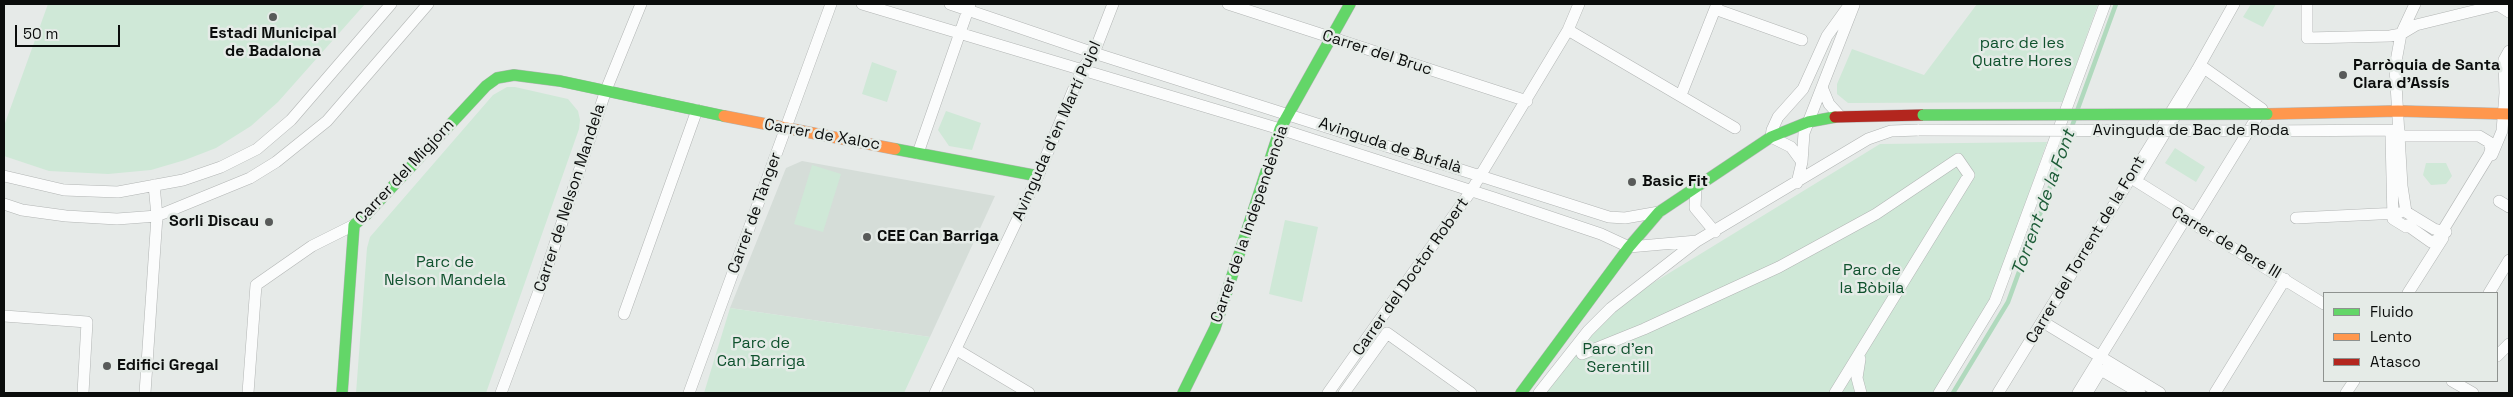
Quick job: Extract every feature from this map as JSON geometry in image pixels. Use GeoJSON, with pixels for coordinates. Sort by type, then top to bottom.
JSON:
{"type":"FeatureCollection","features":[{"type":"Feature","properties":{"kind":"street"},"geometry":{"type":"LineString","coordinates":[[4,176],[64,190],[118,192],[154,186],[197,175],[257,150],[291,120],[391,4]]}},
{"type":"Feature","properties":{"kind":"street"},"geometry":{"type":"LineString","coordinates":[[4,204],[22,210],[66,216],[117,219],[157,216],[250,178],[276,162],[326,121],[428,4]]}},
{"type":"Feature","properties":{"kind":"street","name":"Carrer de Nelson Mandela"},"geometry":{"type":"LineString","coordinates":[[501,393],[542,283],[606,90],[640,4]]}},
{"type":"Feature","properties":{"kind":"street","name":"Carrer de Tànger"},"geometry":{"type":"LineString","coordinates":[[689,393],[831,4]]}},
{"type":"Feature","properties":{"kind":"street","name":"Avinguda de Bufalà"},"geometry":{"type":"LineString","coordinates":[[862,4],[1280,130],[1601,234],[1629,247]]}},
{"type":"Feature","properties":{"kind":"street","name":"Avinguda de Bufalà"},"geometry":{"type":"LineString","coordinates":[[950,4],[969,7],[1094,53],[1609,217],[1625,218],[1659,212]]}},
{"type":"Feature","properties":{"kind":"street","name":"Avinguda d'en Martí Pujol"},"geometry":{"type":"LineString","coordinates":[[935,393],[1038,176],[1081,71],[1094,53],[1113,4]]}},
{"type":"Feature","properties":{"kind":"street","name":"Carrer del Bruc"},"geometry":{"type":"LineString","coordinates":[[1228,4],[1527,101]]}},
{"type":"Feature","properties":{"kind":"street","name":"Carrer de la Independència"},"geometry":{"type":"LineString","coordinates":[[1183,393],[1215,328],[1280,130],[1350,4]]}},
{"type":"Feature","properties":{"kind":"street","name":"Carrer del Doctor Robert"},"geometry":{"type":"LineString","coordinates":[[1328,393],[1471,191],[1527,101],[1568,30],[1580,4]]}},
{"type":"Feature","properties":{"kind":"street"},"geometry":{"type":"LineString","coordinates":[[1802,162],[1791,148],[1771,137],[1778,118],[1803,89],[1827,36],[1850,4]]}},
{"type":"Feature","properties":{"kind":"street"},"geometry":{"type":"LineString","coordinates":[[1796,183],[1802,162],[1804,133],[1854,4]]}},
{"type":"Feature","properties":{"kind":"street"},"geometry":{"type":"LineString","coordinates":[[1939,393],[1996,301],[2105,4]]}},
{"type":"Feature","properties":{"kind":"street","name":"Carrer del Torrent de la Font"},"geometry":{"type":"LineString","coordinates":[[1998,393],[2197,70],[2234,4]]}},
{"type":"Feature","properties":{"kind":"street"},"geometry":{"type":"LineString","coordinates":[[2307,4],[2307,38],[2401,34],[2416,25],[2498,5],[2509,12]]}},
{"type":"Feature","properties":{"kind":"street"},"geometry":{"type":"LineString","coordinates":[[2406,212],[2402,186],[2400,133],[2395,97],[2394,66],[2401,34],[2415,4]]}},
{"type":"Feature","properties":{"kind":"street"},"geometry":{"type":"LineString","coordinates":[[1681,96],[1716,6],[1802,40]]}},
{"type":"Feature","properties":{"kind":"street"},"geometry":{"type":"LineString","coordinates":[[918,153],[969,7]]}},
{"type":"Feature","properties":{"kind":"street"},"geometry":{"type":"LineString","coordinates":[[1568,30],[1735,128]]}},
{"type":"Feature","properties":{"kind":"street"},"geometry":{"type":"LineString","coordinates":[[2409,292],[2444,232],[2489,155],[2491,149],[2489,142],[2479,136],[2400,133],[2391,136],[2393,219],[2413,229],[2412,231],[2431,242],[2437,240],[2444,232],[2506,131],[2504,60],[2509,51]]}},
{"type":"Feature","properties":{"kind":"street"},"geometry":{"type":"LineString","coordinates":[[2078,393],[2262,109],[2204,68],[2136,181],[2190,218]]}},
{"type":"Feature","properties":{"kind":"street","name":"Carrer del Migjorn"},"geometry":{"type":"LineString","coordinates":[[342,393],[354,225],[367,214],[486,86],[497,78],[514,75],[606,90]]}},
{"type":"Feature","properties":{"kind":"street"},"geometry":{"type":"LineString","coordinates":[[1822,88],[1829,104],[1840,116]]}},
{"type":"Feature","properties":{"kind":"street","name":"Carrer de Xaloc"},"geometry":{"type":"LineString","coordinates":[[606,90],[786,128],[1038,176]]}},
{"type":"Feature","properties":{"kind":"street"},"geometry":{"type":"LineString","coordinates":[[624,314],[697,110]]}},
{"type":"Feature","properties":{"kind":"street","name":"Avinguda de Bac de Roda"},"geometry":{"type":"LineString","coordinates":[[1521,393],[1629,247],[1659,212],[1771,137],[1808,122],[1840,116],[1923,115],[2267,114],[2398,111],[2507,114]]}},
{"type":"Feature","properties":{"kind":"street","name":"Avinguda de Bac de Roda"},"geometry":{"type":"LineString","coordinates":[[1698,241],[1868,138],[1891,131],[2266,130],[2400,133],[2506,131]]}},
{"type":"Feature","properties":{"kind":"street"},"geometry":{"type":"LineString","coordinates":[[1582,354],[1644,329],[1779,267],[1876,214],[1958,159],[1969,175],[1835,393]]}},
{"type":"Feature","properties":{"kind":"street","name":"Carrer de Pere III"},"geometry":{"type":"LineString","coordinates":[[2127,183],[2190,218],[2323,303]]}},
{"type":"Feature","properties":{"kind":"street"},"geometry":{"type":"LineString","coordinates":[[146,393],[157,216],[154,186]]}},
{"type":"Feature","properties":{"kind":"street"},"geometry":{"type":"LineString","coordinates":[[1696,187],[1695,208],[1715,232]]}},
{"type":"Feature","properties":{"kind":"street"},"geometry":{"type":"LineString","coordinates":[[2296,218],[2406,212],[2434,229],[2444,232]]}},
{"type":"Feature","properties":{"kind":"street"},"geometry":{"type":"LineString","coordinates":[[248,393],[256,285],[312,246],[354,225]]}},
{"type":"Feature","properties":{"kind":"street"},"geometry":{"type":"LineString","coordinates":[[1629,247],[1698,241]]}},
{"type":"Feature","properties":{"kind":"street"},"geometry":{"type":"LineString","coordinates":[[1539,393],[1588,331],[1605,314],[1698,241]]}},
{"type":"Feature","properties":{"kind":"street"},"geometry":{"type":"LineString","coordinates":[[2490,292],[2509,260]]}},
{"type":"Feature","properties":{"kind":"street"},"geometry":{"type":"LineString","coordinates":[[2214,393],[2285,279]]}},
{"type":"Feature","properties":{"kind":"street"},"geometry":{"type":"LineString","coordinates":[[4,316],[88,322],[83,393]]}},
{"type":"Feature","properties":{"kind":"street"},"geometry":{"type":"LineString","coordinates":[[2043,322],[2160,393]]}},
{"type":"Feature","properties":{"kind":"street"},"geometry":{"type":"LineString","coordinates":[[1344,393],[1387,333],[1471,393]]}},
{"type":"Feature","properties":{"kind":"street"},"geometry":{"type":"LineString","coordinates":[[2498,355],[2509,344]]}},
{"type":"Feature","properties":{"kind":"street"},"geometry":{"type":"LineString","coordinates":[[956,350],[1028,393]]}},
{"type":"Feature","properties":{"kind":"street"},"geometry":{"type":"LineString","coordinates":[[1829,393],[1853,354],[1860,359],[1857,378],[1861,393]]}},
{"type":"Feature","properties":{"kind":"street"},"geometry":{"type":"LineString","coordinates":[[2087,393],[2101,370],[2140,393]]}},
{"type":"Feature","properties":{"kind":"street"},"geometry":{"type":"LineString","coordinates":[[2346,393],[2353,382]]}},
{"type":"Feature","properties":{"kind":"street"},"geometry":{"type":"LineString","coordinates":[[2456,382],[2472,386]]}},
{"type":"Feature","properties":{"kind":"shaded area","name":"CEE Can Barriga"},"geometry":{"type":"Polygon","coordinates":[[[802,161],[995,196],[930,337],[730,308],[786,168],[802,161]]]}},
{"type":"Feature","properties":{"kind":"green space"},"geometry":{"type":"Polygon","coordinates":[[[48,4],[365,4],[278,102],[251,126],[216,148],[185,160],[151,170],[108,174],[49,171],[4,156],[4,126],[48,4]]]}},
{"type":"Feature","properties":{"kind":"green space","name":"parc de les Quatre Hores"},"geometry":{"type":"Polygon","coordinates":[[[1977,4],[2098,4],[2063,102],[1848,103],[1837,94],[1837,84],[1852,49],[1924,75],[1977,4]]]}},
{"type":"Feature","properties":{"kind":"green space"},"geometry":{"type":"Polygon","coordinates":[[[2251,4],[2276,4],[2263,27],[2243,17],[2251,4]]]}},
{"type":"Feature","properties":{"kind":"green space"},"geometry":{"type":"Polygon","coordinates":[[[872,62],[897,71],[887,102],[862,94],[872,62]]]}},
{"type":"Feature","properties":{"kind":"green space","name":"Parc de Nelson Mandela"},"geometry":{"type":"Polygon","coordinates":[[[507,87],[515,87],[568,99],[578,111],[580,120],[579,129],[486,393],[356,393],[367,248],[370,237],[493,95],[507,87]]]}},
{"type":"Feature","properties":{"kind":"green space"},"geometry":{"type":"Polygon","coordinates":[[[946,111],[981,123],[972,150],[949,146],[938,130],[946,111]]]}},
{"type":"Feature","properties":{"kind":"green space","name":"Parc de la Bòbila"},"geometry":{"type":"Polygon","coordinates":[[[2047,142],[1994,292],[1934,393],[1546,393],[1582,346],[1610,316],[1648,286],[1880,144],[2047,142]]]}},
{"type":"Feature","properties":{"kind":"green space"},"geometry":{"type":"Polygon","coordinates":[[[2175,148],[2205,167],[2196,182],[2165,163],[2175,148]]]}},
{"type":"Feature","properties":{"kind":"green space"},"geometry":{"type":"Polygon","coordinates":[[[2426,163],[2446,163],[2452,176],[2446,184],[2431,185],[2423,175],[2426,163]]]}},
{"type":"Feature","properties":{"kind":"green space"},"geometry":{"type":"Polygon","coordinates":[[[812,165],[841,174],[823,232],[794,224],[812,165]]]}},
{"type":"Feature","properties":{"kind":"green space"},"geometry":{"type":"Polygon","coordinates":[[[1285,220],[1318,227],[1302,302],[1269,294],[1285,220]]]}},
{"type":"Feature","properties":{"kind":"green space","name":"Parc de Can Barriga"},"geometry":{"type":"Polygon","coordinates":[[[730,308],[930,337],[904,393],[704,393],[730,308]]]}},
{"type":"Feature","properties":{"kind":"waterway","name":"Torrent de la Font"},"geometry":{"type":"LineString","coordinates":[[2077,111],[2116,4]]}},
{"type":"Feature","properties":{"kind":"waterway","name":"Torrent de la Font"},"geometry":{"type":"LineString","coordinates":[[1953,393],[2008,302],[2075,118]]}},
{"type":"Feature","properties":{"kind":"traffic: fast"},"geometry":{"type":"LineString","coordinates":[[1183,393],[1215,328],[1280,129],[1350,4]]}},
{"type":"Feature","properties":{"kind":"traffic: fast"},"geometry":{"type":"LineString","coordinates":[[342,393],[354,225],[367,214],[486,86],[497,78],[514,75],[560,81],[724,116]]}},
{"type":"Feature","properties":{"kind":"traffic: fast"},"geometry":{"type":"LineString","coordinates":[[1923,115],[2267,114]]}},
{"type":"Feature","properties":{"kind":"traffic: fast"},"geometry":{"type":"LineString","coordinates":[[1521,393],[1629,247],[1659,212],[1771,137],[1808,122],[1835,117]]}},
{"type":"Feature","properties":{"kind":"traffic: fast"},"geometry":{"type":"LineString","coordinates":[[895,149],[1038,176]]}},
{"type":"Feature","properties":{"kind":"traffic: slow"},"geometry":{"type":"LineString","coordinates":[[2267,114],[2398,111],[2509,114]]}},
{"type":"Feature","properties":{"kind":"traffic: slow"},"geometry":{"type":"LineString","coordinates":[[724,116],[895,149]]}},
{"type":"Feature","properties":{"kind":"traffic: jam"},"geometry":{"type":"LineString","coordinates":[[1835,117],[1923,115]]}},
{"type":"Feature","properties":{"kind":"place","name":"Estadi Municipal de Badalona"},"geometry":{"type":"Point","coordinates":[273,17]}},
{"type":"Feature","properties":{"kind":"place","name":"Parròquia de Santa Clara d'Assís"},"geometry":{"type":"Point","coordinates":[2343,75]}},
{"type":"Feature","properties":{"kind":"place","name":"Basic Fit"},"geometry":{"type":"Point","coordinates":[1632,182]}},
{"type":"Feature","properties":{"kind":"place","name":"Sorli Discau"},"geometry":{"type":"Point","coordinates":[269,222]}},
{"type":"Feature","properties":{"kind":"place","name":"CEE Can Barriga"},"geometry":{"type":"Point","coordinates":[867,237]}},
{"type":"Feature","properties":{"kind":"place","name":"Edifici Gregal"},"geometry":{"type":"Point","coordinates":[107,366]}},
{"type":"Feature","properties":{"kind":"park label","name":"Parc d'en Serentill"},"geometry":{"type":"Point","coordinates":[1618,359]}}]}
